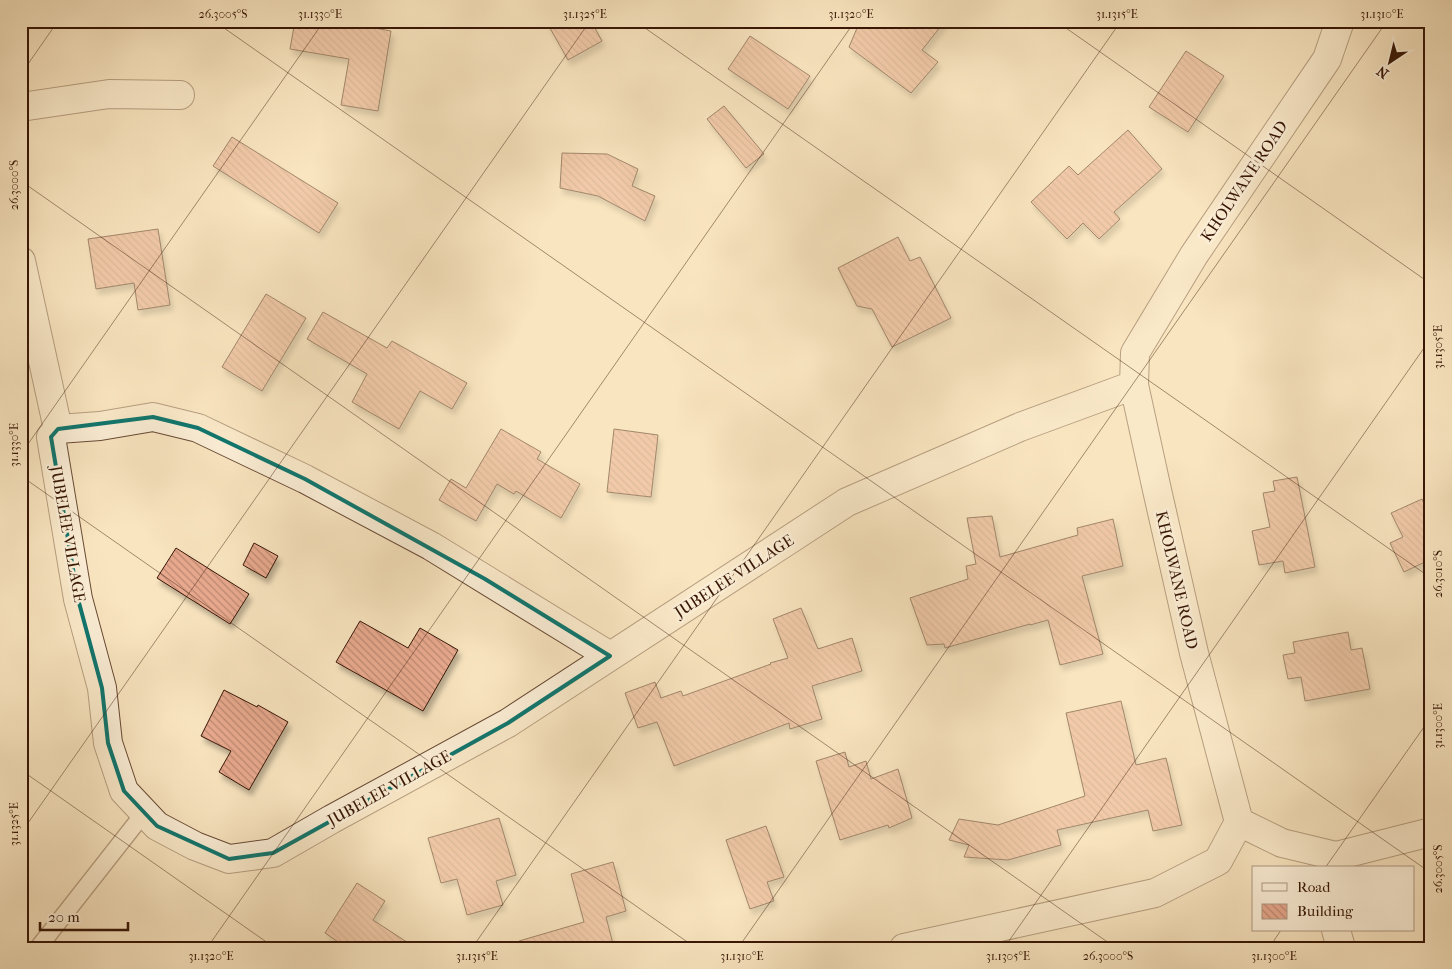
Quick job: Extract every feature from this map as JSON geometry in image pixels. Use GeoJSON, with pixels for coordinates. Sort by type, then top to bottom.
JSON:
{"type":"FeatureCollection","features":[{"type":"Feature","properties":{"kind":"street","name":"KHOLWANE ROAD"},"geometry":{"type":"LineString","coordinates":[[1239,822],[1194,654],[1134,385],[1135,354],[1194,256],[1327,59],[1340,21]]}},
{"type":"Feature","properties":{"kind":"street"},"geometry":{"type":"LineString","coordinates":[[21,107],[109,94],[180,95]]}},
{"type":"Feature","properties":{"kind":"street","name":"JUBELEE VILLAGE"},"geometry":{"type":"LineString","coordinates":[[21,261],[58,429],[51,437],[78,599],[102,688],[108,743],[124,791],[157,826],[195,846],[228,860],[273,853],[508,723],[847,502],[1020,427],[1134,385]]}},
{"type":"Feature","properties":{"kind":"street"},"geometry":{"type":"LineString","coordinates":[[58,429],[100,426],[153,417],[198,428],[305,479],[431,546],[610,656]]}},
{"type":"Feature","properties":{"kind":"street"},"geometry":{"type":"LineString","coordinates":[[904,948],[1155,893],[1218,861],[1239,822],[1322,860],[1431,832]]}},
{"type":"Feature","properties":{"kind":"street"},"geometry":{"type":"LineString","coordinates":[[1337,932],[1341,948]]}},
{"type":"Feature","properties":{"kind":"lane"},"geometry":{"type":"LineString","coordinates":[[38,948],[144,813]]}},
{"type":"Feature","properties":{"kind":"highlighted area"},"geometry":{"type":"Polygon","coordinates":[[[153,417],[198,428],[305,479],[485,579],[610,656],[508,723],[273,853],[229,859],[157,826],[124,791],[108,743],[102,688],[78,599],[51,437],[58,429],[153,417]]]}},
{"type":"Feature","properties":{"kind":"building"},"geometry":{"type":"Polygon","coordinates":[[[295,21],[336,21],[391,31],[378,111],[341,105],[349,59],[290,49],[295,21]]]}},
{"type":"Feature","properties":{"kind":"building"},"geometry":{"type":"Polygon","coordinates":[[[546,21],[591,21],[602,41],[568,60],[546,21]]]}},
{"type":"Feature","properties":{"kind":"building"},"geometry":{"type":"Polygon","coordinates":[[[860,21],[945,21],[922,50],[938,62],[911,93],[849,47],[860,21]]]}},
{"type":"Feature","properties":{"kind":"building"},"geometry":{"type":"Polygon","coordinates":[[[750,36],[810,76],[788,109],[728,69],[750,36]]]}},
{"type":"Feature","properties":{"kind":"building"},"geometry":{"type":"Polygon","coordinates":[[[1186,51],[1224,76],[1188,132],[1149,107],[1186,51]]]}},
{"type":"Feature","properties":{"kind":"building"},"geometry":{"type":"Polygon","coordinates":[[[724,106],[764,154],[746,168],[707,119],[724,106]]]}},
{"type":"Feature","properties":{"kind":"building"},"geometry":{"type":"Polygon","coordinates":[[[1128,130],[1162,169],[1114,212],[1120,219],[1099,239],[1083,223],[1067,239],[1031,202],[1069,166],[1078,175],[1128,130]]]}},
{"type":"Feature","properties":{"kind":"building"},"geometry":{"type":"Polygon","coordinates":[[[232,137],[338,203],[319,233],[213,166],[232,137]]]}},
{"type":"Feature","properties":{"kind":"building"},"geometry":{"type":"Polygon","coordinates":[[[562,153],[607,154],[638,169],[632,186],[655,196],[645,221],[598,196],[560,188],[562,153]]]}},
{"type":"Feature","properties":{"kind":"building"},"geometry":{"type":"Polygon","coordinates":[[[158,229],[170,305],[138,310],[134,283],[96,289],[88,239],[158,229]]]}},
{"type":"Feature","properties":{"kind":"building"},"geometry":{"type":"Polygon","coordinates":[[[898,237],[910,261],[920,257],[951,318],[892,347],[872,309],[857,306],[838,268],[898,237]]]}},
{"type":"Feature","properties":{"kind":"building"},"geometry":{"type":"Polygon","coordinates":[[[266,294],[306,318],[262,391],[222,367],[266,294]]]}},
{"type":"Feature","properties":{"kind":"building"},"geometry":{"type":"Polygon","coordinates":[[[323,312],[387,348],[392,341],[467,383],[452,409],[420,391],[399,429],[352,402],[367,374],[307,339],[323,312]]]}},
{"type":"Feature","properties":{"kind":"building"},"geometry":{"type":"Polygon","coordinates":[[[501,429],[541,452],[537,459],[580,484],[561,518],[516,491],[514,494],[497,484],[476,521],[439,500],[451,479],[466,488],[501,429]]]}},
{"type":"Feature","properties":{"kind":"building"},"geometry":{"type":"Polygon","coordinates":[[[614,429],[658,435],[651,497],[607,492],[614,429]]]}},
{"type":"Feature","properties":{"kind":"building"},"geometry":{"type":"Polygon","coordinates":[[[1297,477],[1315,567],[1285,573],[1283,561],[1259,565],[1252,531],[1270,527],[1263,493],[1275,491],[1273,481],[1297,477]]]}},
{"type":"Feature","properties":{"kind":"building"},"geometry":{"type":"Polygon","coordinates":[[[1422,499],[1431,518],[1431,559],[1404,572],[1390,543],[1403,537],[1391,513],[1422,499]]]}},
{"type":"Feature","properties":{"kind":"building"},"geometry":{"type":"Polygon","coordinates":[[[992,516],[1000,557],[1078,535],[1077,528],[1113,519],[1123,566],[1082,576],[1103,654],[1060,665],[1048,620],[945,648],[944,644],[927,645],[910,598],[968,579],[966,566],[976,564],[967,518],[992,516]]]}},
{"type":"Feature","properties":{"kind":"building"},"geometry":{"type":"Polygon","coordinates":[[[254,543],[278,556],[266,578],[243,565],[254,543]]]}},
{"type":"Feature","properties":{"kind":"building"},"geometry":{"type":"Polygon","coordinates":[[[176,548],[249,594],[230,624],[157,578],[176,548]]]}},
{"type":"Feature","properties":{"kind":"building"},"geometry":{"type":"Polygon","coordinates":[[[801,608],[818,649],[852,638],[862,671],[812,686],[822,719],[790,729],[789,723],[674,766],[657,722],[638,728],[625,693],[655,682],[661,698],[681,691],[683,696],[788,658],[773,619],[801,608]]]}},
{"type":"Feature","properties":{"kind":"building"},"geometry":{"type":"Polygon","coordinates":[[[360,621],[408,648],[420,628],[458,650],[423,711],[336,662],[360,621]]]}},
{"type":"Feature","properties":{"kind":"building"},"geometry":{"type":"Polygon","coordinates":[[[1348,632],[1351,650],[1362,648],[1370,689],[1305,701],[1301,677],[1288,679],[1283,655],[1295,653],[1293,642],[1348,632]]]}},
{"type":"Feature","properties":{"kind":"building"},"geometry":{"type":"Polygon","coordinates":[[[224,690],[257,707],[258,705],[288,722],[249,790],[219,772],[231,751],[201,736],[224,690]]]}},
{"type":"Feature","properties":{"kind":"building"},"geometry":{"type":"Polygon","coordinates":[[[1121,701],[1136,765],[1166,758],[1182,825],[1153,831],[1148,810],[1057,830],[1061,845],[1008,860],[964,857],[969,845],[949,840],[959,819],[998,825],[1085,796],[1066,713],[1121,701]]]}},
{"type":"Feature","properties":{"kind":"building"},"geometry":{"type":"Polygon","coordinates":[[[845,752],[849,767],[866,761],[871,779],[898,769],[912,818],[889,828],[888,825],[840,840],[816,761],[845,752]]]}},
{"type":"Feature","properties":{"kind":"building"},"geometry":{"type":"Polygon","coordinates":[[[499,818],[516,875],[496,881],[503,905],[467,915],[457,879],[441,883],[428,838],[499,818]]]}},
{"type":"Feature","properties":{"kind":"building"},"geometry":{"type":"Polygon","coordinates":[[[766,826],[784,877],[767,882],[774,901],[750,909],[726,840],[766,826]]]}},
{"type":"Feature","properties":{"kind":"building"},"geometry":{"type":"Polygon","coordinates":[[[613,862],[626,911],[606,917],[614,948],[520,948],[519,941],[584,922],[571,874],[613,862]]]}},
{"type":"Feature","properties":{"kind":"building"},"geometry":{"type":"Polygon","coordinates":[[[357,883],[385,901],[373,920],[416,948],[347,948],[325,933],[357,883]]]}}]}
